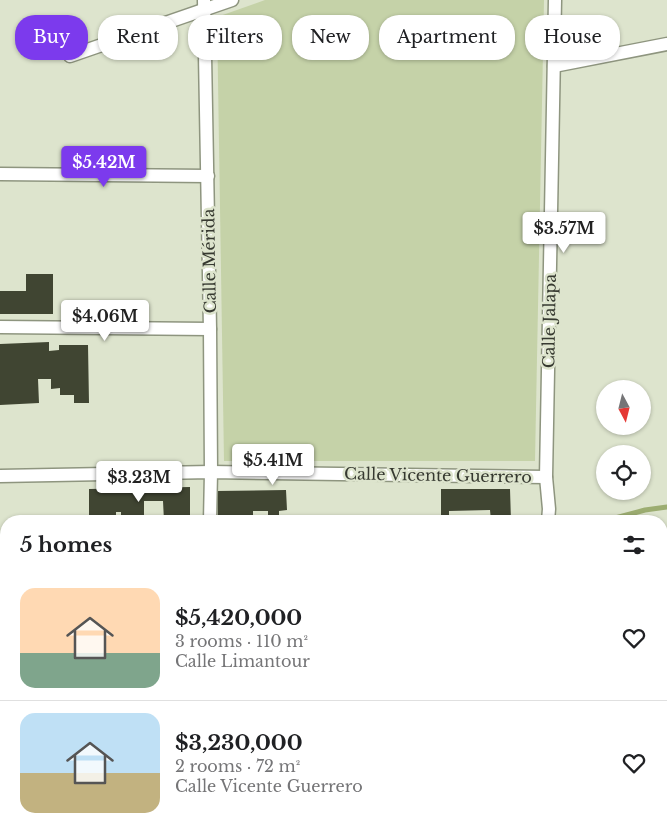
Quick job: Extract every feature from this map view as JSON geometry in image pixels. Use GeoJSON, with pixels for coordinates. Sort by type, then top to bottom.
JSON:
{"type":"FeatureCollection","features":[{"type":"Feature","properties":{"kind":"street"},"geometry":{"type":"LineString","coordinates":[[88,49],[204,5],[232,0]]}},
{"type":"Feature","properties":{"kind":"street","name":"Calle Jalapa"},"geometry":{"type":"LineString","coordinates":[[548,515],[546,477],[555,0]]}},
{"type":"Feature","properties":{"kind":"street","name":"Calle Mérida"},"geometry":{"type":"LineString","coordinates":[[204,5],[210,329],[210,515]]}},
{"type":"Feature","properties":{"kind":"street"},"geometry":{"type":"LineString","coordinates":[[554,66],[667,44]]}},
{"type":"Feature","properties":{"kind":"street"},"geometry":{"type":"LineString","coordinates":[[0,174],[208,176]]}},
{"type":"Feature","properties":{"kind":"street"},"geometry":{"type":"LineString","coordinates":[[0,327],[210,329]]}},
{"type":"Feature","properties":{"kind":"street","name":"Calle Vicente Guerrero"},"geometry":{"type":"LineString","coordinates":[[0,476],[211,472],[546,477]]}},
{"type":"Feature","properties":{"kind":"shaded area"},"geometry":{"type":"Polygon","coordinates":[[[265,0],[544,0],[544,15],[525,15],[525,60],[543,60],[535,461],[224,461],[218,60],[282,60],[282,15],[223,15],[265,0]]]}},
{"type":"Feature","properties":{"kind":"building"},"geometry":{"type":"Polygon","coordinates":[[[26,274],[53,274],[53,314],[0,314],[0,291],[26,291],[26,274]]]}},
{"type":"Feature","properties":{"kind":"building"},"geometry":{"type":"Polygon","coordinates":[[[49,342],[49,351],[59,350],[59,345],[88,345],[89,403],[74,403],[74,395],[60,395],[60,388],[51,389],[51,379],[38,379],[39,403],[0,405],[0,344],[49,342]]]}},
{"type":"Feature","properties":{"kind":"building"},"geometry":{"type":"Polygon","coordinates":[[[190,487],[190,515],[164,515],[163,501],[144,501],[144,515],[121,515],[121,512],[116,512],[116,515],[89,515],[89,489],[190,487]]]}},
{"type":"Feature","properties":{"kind":"building"},"geometry":{"type":"Polygon","coordinates":[[[441,489],[510,489],[511,515],[490,515],[490,510],[449,511],[449,515],[441,515],[441,489]]]}},
{"type":"Feature","properties":{"kind":"building"},"geometry":{"type":"Polygon","coordinates":[[[286,490],[287,510],[279,511],[279,515],[268,515],[268,511],[253,511],[253,515],[218,515],[217,491],[286,490]]]}},
{"type":"Feature","properties":{"kind":"waterway"},"geometry":{"type":"LineString","coordinates":[[626,515],[667,507]]}}]}
